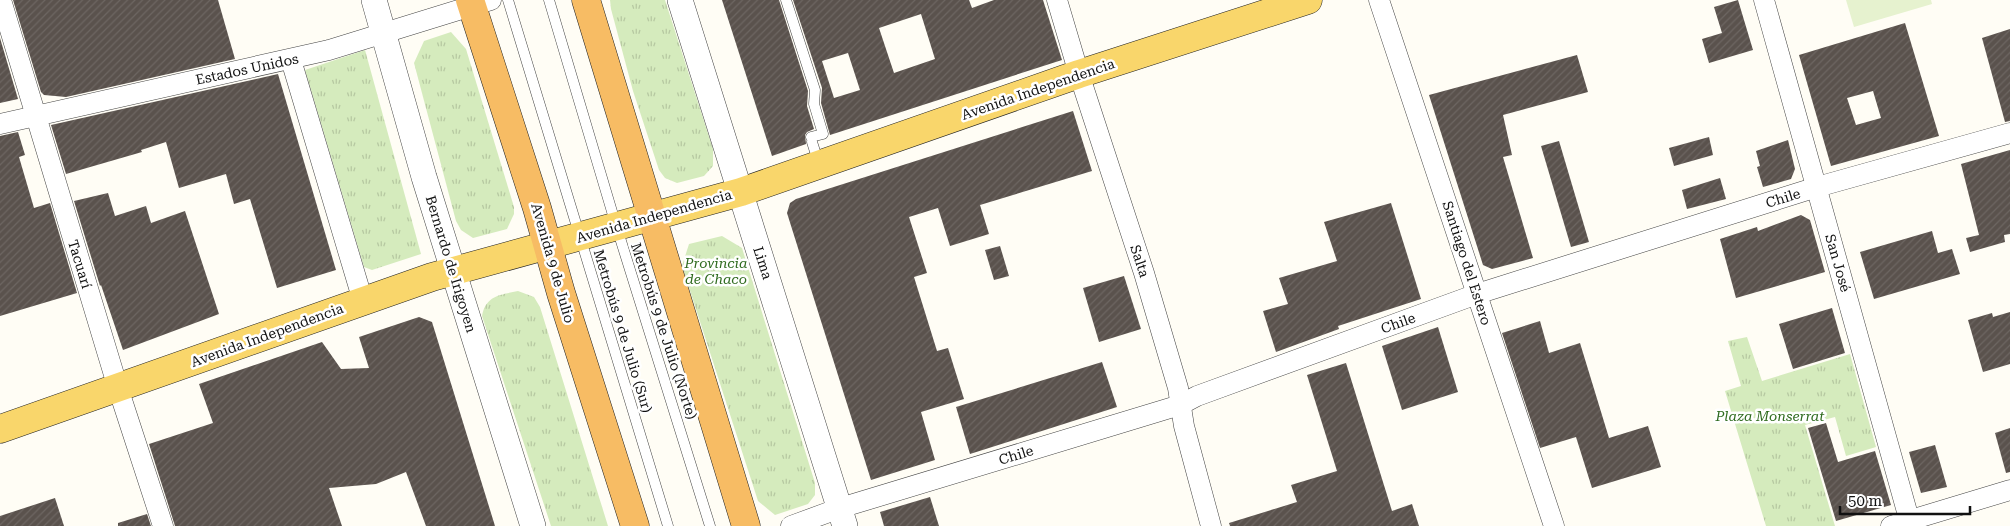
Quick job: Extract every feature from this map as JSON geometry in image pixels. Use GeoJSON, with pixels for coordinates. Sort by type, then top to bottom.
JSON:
{"type":"FeatureCollection","features":[{"type":"Feature","properties":{"kind":"highway"},"geometry":{"type":"LineString","coordinates":[[586,0],[746,526]]}},
{"type":"Feature","properties":{"kind":"highway","name":"Avenida 9 de Julio"},"geometry":{"type":"LineString","coordinates":[[478,2],[548,246],[636,526]]}},
{"type":"Feature","properties":{"kind":"main road","name":"Avenida Independencia"},"geometry":{"type":"LineString","coordinates":[[0,429],[453,271],[741,192],[814,148],[1079,74],[1308,0]]}},
{"type":"Feature","properties":{"kind":"street","name":"Tacuarí"},"geometry":{"type":"LineString","coordinates":[[1,0],[118,388],[163,526]]}},
{"type":"Feature","properties":{"kind":"street","name":"Bernardo de Irigoyen"},"geometry":{"type":"LineString","coordinates":[[374,0],[424,177],[533,526]]}},
{"type":"Feature","properties":{"kind":"street","name":"Lima"},"geometry":{"type":"LineString","coordinates":[[680,0],[842,517]]}},
{"type":"Feature","properties":{"kind":"street","name":"Salta"},"geometry":{"type":"LineString","coordinates":[[1057,0],[1079,74],[1144,273],[1178,388],[1180,405],[1211,526]]}},
{"type":"Feature","properties":{"kind":"street","name":"Santiago del Estero"},"geometry":{"type":"LineString","coordinates":[[1379,0],[1390,27],[1554,526]]}},
{"type":"Feature","properties":{"kind":"street","name":"San José"},"geometry":{"type":"LineString","coordinates":[[1764,0],[1817,187],[1904,524]]}},
{"type":"Feature","properties":{"kind":"street","name":"Estados Unidos"},"geometry":{"type":"LineString","coordinates":[[0,124],[291,60],[384,34],[478,2]]}},
{"type":"Feature","properties":{"kind":"street"},"geometry":{"type":"LineString","coordinates":[[291,60],[363,302]]}},
{"type":"Feature","properties":{"kind":"street","name":"Chile"},"geometry":{"type":"LineString","coordinates":[[791,526],[842,517],[1180,405],[1197,396],[1477,294],[1817,187],[2010,133]]}},
{"type":"Feature","properties":{"kind":"street"},"geometry":{"type":"LineString","coordinates":[[1904,524],[2010,490]]}},
{"type":"Feature","properties":{"kind":"lane","name":"Metrobús 9 de Julio (Sur)"},"geometry":{"type":"LineString","coordinates":[[508,0],[668,526]]}},
{"type":"Feature","properties":{"kind":"lane","name":"Metrobús 9 de Julio (Norte)"},"geometry":{"type":"LineString","coordinates":[[549,0],[616,225],[710,526]]}},
{"type":"Feature","properties":{"kind":"lane"},"geometry":{"type":"LineString","coordinates":[[786,0],[815,90],[814,104],[823,134],[814,148]]}},
{"type":"Feature","properties":{"kind":"green space"},"geometry":{"type":"Polygon","coordinates":[[[610,0],[665,0],[713,149],[713,166],[704,176],[677,183],[665,178],[659,170],[633,91],[610,0]]]}},
{"type":"Feature","properties":{"kind":"green space"},"geometry":{"type":"Polygon","coordinates":[[[1846,0],[1931,0],[1932,4],[1854,27],[1846,0]]]}},
{"type":"Feature","properties":{"kind":"green space"},"geometry":{"type":"Polygon","coordinates":[[[451,32],[466,49],[514,207],[514,214],[507,229],[473,238],[461,230],[456,221],[414,63],[424,41],[451,32]]]}},
{"type":"Feature","properties":{"kind":"green space"},"geometry":{"type":"Polygon","coordinates":[[[365,50],[421,254],[372,270],[364,267],[305,70],[365,50]]]}},
{"type":"Feature","properties":{"kind":"green space","name":"Provincia de Chaco"},"geometry":{"type":"Polygon","coordinates":[[[722,236],[742,248],[815,483],[815,495],[808,504],[775,515],[758,501],[682,266],[689,244],[722,236]]]}},
{"type":"Feature","properties":{"kind":"green space"},"geometry":{"type":"Polygon","coordinates":[[[518,291],[534,297],[540,307],[608,526],[551,526],[482,316],[490,300],[500,295],[518,291]]]}},
{"type":"Feature","properties":{"kind":"green space","name":"Plaza Monserrat"},"geometry":{"type":"Polygon","coordinates":[[[1747,337],[1762,381],[1850,354],[1876,447],[1846,456],[1835,417],[1805,425],[1835,526],[1766,526],[1725,391],[1741,386],[1728,341],[1747,337]]]}},
{"type":"Feature","properties":{"kind":"building"},"geometry":{"type":"Polygon","coordinates":[[[13,0],[218,0],[235,59],[66,97],[44,95],[41,92],[13,0]]]}},
{"type":"Feature","properties":{"kind":"building"},"geometry":{"type":"Polygon","coordinates":[[[722,0],[779,0],[808,91],[807,106],[814,129],[805,135],[806,144],[772,156],[722,0]]]}},
{"type":"Feature","properties":{"kind":"building"},"geometry":{"type":"Polygon","coordinates":[[[793,0],[969,0],[972,8],[994,0],[1043,0],[1062,60],[830,135],[821,103],[822,88],[793,0]],[[921,14],[879,28],[894,73],[935,59],[921,14]],[[848,53],[822,61],[834,98],[860,90],[848,53]]]}},
{"type":"Feature","properties":{"kind":"building"},"geometry":{"type":"Polygon","coordinates":[[[1738,0],[1753,50],[1709,63],[1702,39],[1722,33],[1714,7],[1738,0]]]}},
{"type":"Feature","properties":{"kind":"building"},"geometry":{"type":"Polygon","coordinates":[[[1905,23],[1939,136],[1831,166],[1799,55],[1905,23]],[[1873,91],[1847,98],[1856,125],[1881,118],[1873,91]]]}},
{"type":"Feature","properties":{"kind":"building"},"geometry":{"type":"Polygon","coordinates":[[[2010,29],[2010,121],[2005,122],[1982,38],[2010,29]]]}},
{"type":"Feature","properties":{"kind":"building"},"geometry":{"type":"Polygon","coordinates":[[[0,38],[18,99],[0,103],[0,38]]]}},
{"type":"Feature","properties":{"kind":"building"},"geometry":{"type":"Polygon","coordinates":[[[1577,55],[1588,92],[1503,115],[1512,155],[1503,157],[1533,258],[1492,269],[1483,265],[1429,95],[1577,55]]]}},
{"type":"Feature","properties":{"kind":"building"},"geometry":{"type":"Polygon","coordinates":[[[278,74],[336,270],[277,288],[250,199],[234,204],[226,174],[179,188],[166,142],[141,150],[142,152],[66,174],[51,125],[278,74]]]}},
{"type":"Feature","properties":{"kind":"building"},"geometry":{"type":"Polygon","coordinates":[[[1073,111],[1092,171],[980,205],[989,234],[950,246],[938,208],[909,217],[927,273],[914,277],[937,351],[948,348],[964,399],[921,412],[935,460],[871,480],[787,213],[790,203],[796,199],[1073,111]]]}},
{"type":"Feature","properties":{"kind":"building"},"geometry":{"type":"Polygon","coordinates":[[[18,132],[25,155],[19,157],[34,208],[50,203],[77,293],[0,316],[0,136],[18,132]]]}},
{"type":"Feature","properties":{"kind":"building"},"geometry":{"type":"Polygon","coordinates":[[[1709,137],[1713,155],[1674,166],[1669,148],[1709,137]]]}},
{"type":"Feature","properties":{"kind":"building"},"geometry":{"type":"Polygon","coordinates":[[[1788,140],[1795,169],[1791,179],[1763,187],[1757,167],[1760,166],[1756,151],[1788,140]]]}},
{"type":"Feature","properties":{"kind":"building"},"geometry":{"type":"Polygon","coordinates":[[[1559,141],[1589,242],[1571,247],[1541,146],[1559,141]]]}},
{"type":"Feature","properties":{"kind":"building"},"geometry":{"type":"Polygon","coordinates":[[[2010,150],[2010,234],[2004,235],[2005,242],[1970,252],[1966,238],[1979,235],[1961,164],[2010,150]]]}},
{"type":"Feature","properties":{"kind":"building"},"geometry":{"type":"Polygon","coordinates":[[[1720,178],[1726,199],[1687,209],[1682,190],[1720,178]]]}},
{"type":"Feature","properties":{"kind":"building"},"geometry":{"type":"Polygon","coordinates":[[[108,193],[115,216],[146,206],[151,223],[185,211],[219,314],[123,350],[100,286],[74,201],[108,193]]]}},
{"type":"Feature","properties":{"kind":"building"},"geometry":{"type":"Polygon","coordinates":[[[1391,203],[1421,299],[1338,326],[1339,329],[1276,352],[1263,311],[1288,304],[1279,278],[1337,261],[1324,222],[1391,203]]]}},
{"type":"Feature","properties":{"kind":"building"},"geometry":{"type":"Polygon","coordinates":[[[1801,215],[1810,220],[1825,272],[1736,298],[1720,239],[1757,227],[1758,231],[1801,215]]]}},
{"type":"Feature","properties":{"kind":"building"},"geometry":{"type":"Polygon","coordinates":[[[1932,231],[1938,253],[1952,249],[1960,274],[1874,299],[1860,252],[1932,231]]]}},
{"type":"Feature","properties":{"kind":"building"},"geometry":{"type":"Polygon","coordinates":[[[1000,246],[1009,276],[994,280],[985,250],[1000,246]]]}},
{"type":"Feature","properties":{"kind":"building"},"geometry":{"type":"Polygon","coordinates":[[[1124,276],[1141,329],[1099,342],[1083,288],[1124,276]]]}},
{"type":"Feature","properties":{"kind":"building"},"geometry":{"type":"Polygon","coordinates":[[[1832,308],[1845,353],[1793,369],[1779,324],[1832,308]]]}},
{"type":"Feature","properties":{"kind":"building"},"geometry":{"type":"Polygon","coordinates":[[[2010,312],[2010,364],[1983,372],[1968,320],[1992,313],[1993,317],[2010,312]]]}},
{"type":"Feature","properties":{"kind":"building"},"geometry":{"type":"Polygon","coordinates":[[[419,317],[432,322],[495,526],[426,526],[406,472],[376,484],[329,488],[342,526],[175,526],[149,444],[213,423],[199,384],[322,342],[341,369],[369,368],[359,337],[419,317]]]}},
{"type":"Feature","properties":{"kind":"building"},"geometry":{"type":"Polygon","coordinates":[[[1540,321],[1549,353],[1580,343],[1609,438],[1648,426],[1661,467],[1592,488],[1576,437],[1540,448],[1502,333],[1540,321]]]}},
{"type":"Feature","properties":{"kind":"building"},"geometry":{"type":"Polygon","coordinates":[[[1438,327],[1458,392],[1402,410],[1382,346],[1438,327]]]}},
{"type":"Feature","properties":{"kind":"building"},"geometry":{"type":"Polygon","coordinates":[[[1102,362],[1117,407],[970,454],[956,407],[1102,362]]]}},
{"type":"Feature","properties":{"kind":"building"},"geometry":{"type":"Polygon","coordinates":[[[1346,363],[1392,511],[1412,504],[1419,526],[1230,526],[1229,523],[1297,502],[1291,485],[1337,471],[1307,375],[1346,363]]]}},
{"type":"Feature","properties":{"kind":"building"},"geometry":{"type":"Polygon","coordinates":[[[1826,423],[1838,462],[1875,451],[1891,505],[1836,521],[1808,428],[1826,423]]]}},
{"type":"Feature","properties":{"kind":"building"},"geometry":{"type":"Polygon","coordinates":[[[2010,428],[2010,472],[2006,473],[1995,433],[2010,428]]]}},
{"type":"Feature","properties":{"kind":"building"},"geometry":{"type":"Polygon","coordinates":[[[1935,445],[1947,487],[1921,493],[1909,452],[1935,445]]]}},
{"type":"Feature","properties":{"kind":"building"},"geometry":{"type":"Polygon","coordinates":[[[930,497],[939,526],[884,526],[880,512],[930,497]]]}},
{"type":"Feature","properties":{"kind":"building"},"geometry":{"type":"Polygon","coordinates":[[[55,498],[64,526],[0,526],[0,516],[55,498]]]}},
{"type":"Feature","properties":{"kind":"building"},"geometry":{"type":"Polygon","coordinates":[[[147,514],[151,526],[118,526],[118,523],[147,514]]]}}]}
